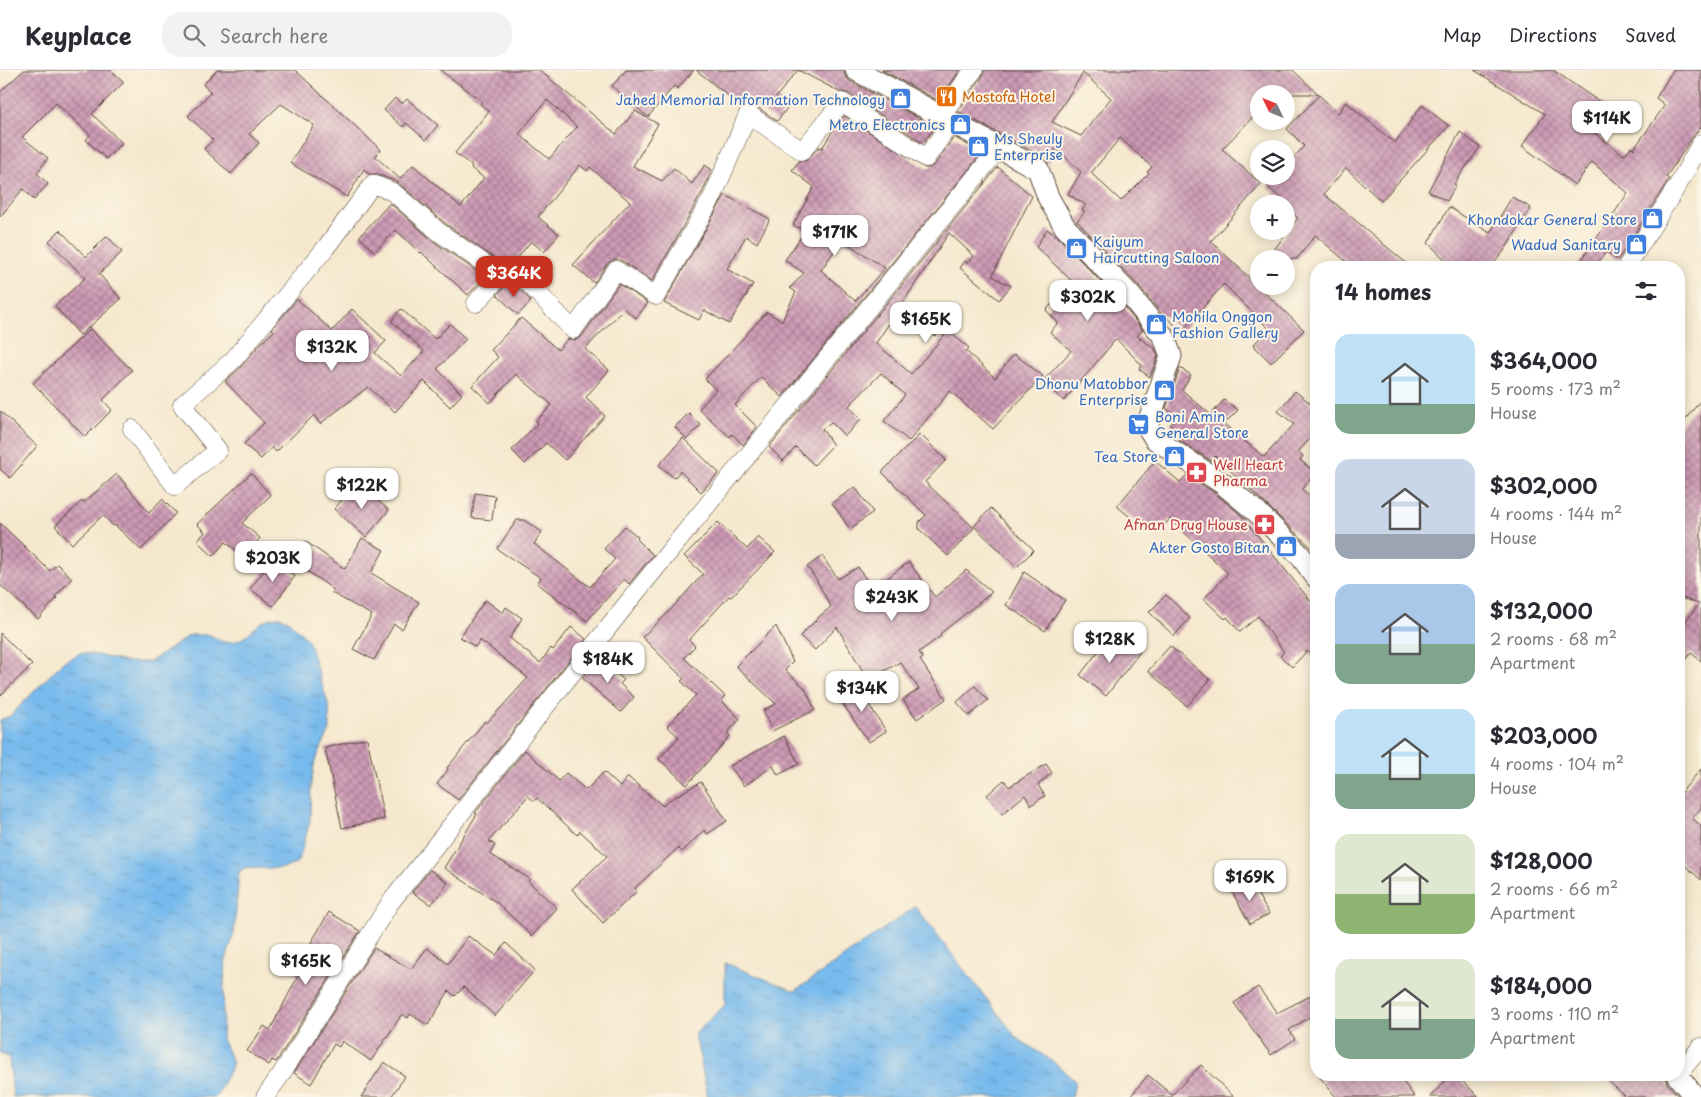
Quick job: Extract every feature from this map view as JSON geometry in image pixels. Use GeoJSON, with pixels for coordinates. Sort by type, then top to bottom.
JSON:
{"type":"FeatureCollection","features":[{"type":"Feature","properties":{"kind":"street"},"geometry":{"type":"LineString","coordinates":[[856,70],[1038,169],[1048,197],[1065,227],[1130,295],[1164,337],[1171,356],[1147,426],[1156,439],[1222,483],[1258,514],[1300,555],[1310,569]]}},
{"type":"Feature","properties":{"kind":"street"},"geometry":{"type":"LineString","coordinates":[[476,303],[500,277],[516,270],[573,330],[616,270],[656,296],[712,196],[748,114],[802,151],[842,102],[926,158],[966,80],[974,70]]}},
{"type":"Feature","properties":{"kind":"street"},"geometry":{"type":"LineString","coordinates":[[1630,261],[1679,183],[1701,143]]}},
{"type":"Feature","properties":{"kind":"street"},"geometry":{"type":"LineString","coordinates":[[264,1097],[280,1076],[390,903],[633,596],[1000,147]]}},
{"type":"Feature","properties":{"kind":"street"},"geometry":{"type":"LineString","coordinates":[[132,430],[175,486],[218,450],[182,405],[233,360],[324,250],[373,184],[393,192],[439,232],[496,272],[500,277]]}},
{"type":"Feature","properties":{"kind":"street"},"geometry":{"type":"LineString","coordinates":[[1685,1066],[1701,1047]]}},
{"type":"Feature","properties":{"kind":"street"},"geometry":{"type":"LineString","coordinates":[[1683,1081],[1695,1097]]}},
{"type":"Feature","properties":{"kind":"water"},"geometry":{"type":"Polygon","coordinates":[[[279,617],[288,620],[308,640],[329,707],[330,730],[315,761],[311,783],[310,821],[299,860],[287,867],[244,868],[239,872],[234,933],[226,960],[222,1039],[233,1063],[216,1097],[13,1097],[9,1058],[0,1053],[0,720],[10,716],[63,662],[81,653],[125,662],[150,662],[190,635],[210,635],[223,642],[234,642],[243,638],[262,622],[279,617]]]}},
{"type":"Feature","properties":{"kind":"water"},"geometry":{"type":"Polygon","coordinates":[[[915,907],[1017,1038],[1055,1063],[1075,1081],[1072,1097],[708,1097],[695,1034],[725,1005],[725,963],[795,991],[915,907]]]}},
{"type":"Feature","properties":{"kind":"building"},"geometry":{"type":"Polygon","coordinates":[[[24,70],[111,70],[124,82],[92,114],[122,143],[106,159],[86,140],[90,135],[56,103],[22,137],[48,158],[37,173],[48,184],[34,200],[23,189],[0,217],[0,92],[24,70]]]}},
{"type":"Feature","properties":{"kind":"building"},"geometry":{"type":"Polygon","coordinates":[[[217,70],[295,70],[381,150],[375,156],[400,179],[413,165],[461,207],[484,178],[455,153],[489,111],[480,104],[482,101],[440,70],[539,70],[616,134],[635,111],[658,124],[633,166],[662,181],[674,168],[692,184],[705,165],[712,170],[703,191],[652,281],[616,259],[608,263],[594,283],[573,265],[630,202],[590,167],[587,171],[580,165],[538,217],[559,234],[544,252],[531,241],[516,260],[503,264],[446,224],[397,182],[377,174],[369,174],[364,169],[347,197],[290,163],[314,125],[281,104],[249,134],[259,143],[231,174],[204,149],[213,140],[188,116],[211,92],[203,85],[217,70]],[[547,100],[519,134],[549,159],[577,127],[547,100]]]}},
{"type":"Feature","properties":{"kind":"building"},"geometry":{"type":"Polygon","coordinates":[[[626,70],[694,70],[677,89],[674,86],[648,117],[612,86],[626,70]]]}},
{"type":"Feature","properties":{"kind":"building"},"geometry":{"type":"Polygon","coordinates":[[[696,70],[798,70],[776,97],[789,106],[777,121],[754,105],[748,103],[741,106],[696,70]]]}},
{"type":"Feature","properties":{"kind":"building"},"geometry":{"type":"Polygon","coordinates":[[[798,70],[844,70],[845,76],[850,81],[935,127],[923,143],[848,93],[840,92],[798,70]]]}},
{"type":"Feature","properties":{"kind":"building"},"geometry":{"type":"Polygon","coordinates":[[[882,70],[960,70],[939,101],[882,70]]]}},
{"type":"Feature","properties":{"kind":"building"},"geometry":{"type":"Polygon","coordinates":[[[984,70],[1293,70],[1318,94],[1295,94],[1295,85],[1250,85],[1250,120],[1222,149],[1250,174],[1250,185],[1260,185],[1211,241],[1250,278],[1250,295],[1267,295],[1304,330],[1271,363],[1253,345],[1269,329],[1224,284],[1182,331],[1160,312],[1139,286],[1077,221],[1085,212],[1082,210],[1086,205],[1068,194],[1081,172],[1056,148],[1048,163],[1044,158],[958,111],[982,77],[984,70]],[[1083,73],[1052,122],[1081,136],[1111,98],[1083,73]],[[1120,138],[1091,173],[1121,201],[1149,173],[1147,172],[1152,167],[1120,138]]]}},
{"type":"Feature","properties":{"kind":"building"},"geometry":{"type":"Polygon","coordinates":[[[1474,70],[1553,70],[1604,105],[1588,128],[1624,155],[1631,147],[1634,149],[1665,105],[1656,98],[1673,70],[1701,70],[1701,127],[1666,177],[1669,179],[1618,260],[1606,252],[1599,261],[1581,261],[1628,193],[1592,162],[1575,185],[1522,146],[1545,114],[1474,70]]]}},
{"type":"Feature","properties":{"kind":"building"},"geometry":{"type":"Polygon","coordinates":[[[1319,95],[1338,113],[1346,102],[1395,143],[1422,105],[1449,126],[1381,201],[1346,168],[1324,194],[1404,261],[1346,261],[1315,235],[1297,259],[1295,259],[1295,250],[1274,250],[1281,240],[1295,240],[1295,222],[1298,218],[1295,215],[1295,195],[1277,195],[1268,187],[1270,185],[1295,185],[1295,156],[1304,146],[1288,130],[1295,130],[1295,120],[1319,95]]]}},
{"type":"Feature","properties":{"kind":"building"},"geometry":{"type":"Polygon","coordinates":[[[395,98],[402,104],[407,99],[438,125],[426,140],[406,123],[403,127],[384,110],[395,98]]]}},
{"type":"Feature","properties":{"kind":"building"},"geometry":{"type":"Polygon","coordinates":[[[844,116],[925,168],[930,168],[935,164],[954,137],[982,153],[782,397],[761,377],[735,405],[757,427],[743,445],[732,434],[730,437],[699,409],[716,390],[705,379],[767,312],[782,321],[796,292],[790,288],[804,273],[785,260],[805,231],[793,225],[814,187],[792,170],[799,161],[806,161],[819,147],[822,148],[844,116]],[[842,240],[821,270],[855,301],[885,268],[842,240]]]}},
{"type":"Feature","properties":{"kind":"building"},"geometry":{"type":"Polygon","coordinates":[[[1460,132],[1480,147],[1454,184],[1456,185],[1447,201],[1428,191],[1460,132]]]}},
{"type":"Feature","properties":{"kind":"building"},"geometry":{"type":"Polygon","coordinates":[[[998,167],[1032,196],[992,276],[1011,286],[999,300],[960,268],[965,261],[968,263],[974,256],[949,233],[876,343],[911,374],[948,331],[969,348],[966,351],[995,378],[1014,354],[1043,376],[993,429],[950,391],[909,441],[884,421],[905,395],[881,373],[849,406],[861,419],[845,436],[831,422],[822,429],[833,445],[814,465],[796,447],[783,461],[769,447],[998,167]]]}},
{"type":"Feature","properties":{"kind":"building"},"geometry":{"type":"Polygon","coordinates":[[[725,195],[770,219],[757,243],[746,236],[727,269],[753,284],[729,324],[704,310],[699,320],[664,303],[725,195]]]}},
{"type":"Feature","properties":{"kind":"building"},"geometry":{"type":"Polygon","coordinates":[[[1512,197],[1531,208],[1496,261],[1447,261],[1428,243],[1449,207],[1490,233],[1512,197]]]}},
{"type":"Feature","properties":{"kind":"building"},"geometry":{"type":"Polygon","coordinates":[[[390,203],[433,241],[485,277],[468,295],[396,230],[375,252],[359,237],[390,203]]]}},
{"type":"Feature","properties":{"kind":"building"},"geometry":{"type":"Polygon","coordinates":[[[1047,229],[1059,238],[1121,303],[1143,330],[1137,336],[1155,349],[1158,356],[1150,377],[1139,369],[1142,365],[1116,339],[1064,401],[1042,382],[1071,351],[1050,332],[1058,323],[1046,310],[1073,282],[1036,247],[1047,229]]]}},
{"type":"Feature","properties":{"kind":"building"},"geometry":{"type":"Polygon","coordinates":[[[60,230],[86,257],[107,236],[122,252],[99,274],[121,299],[80,335],[55,306],[85,278],[49,241],[60,230]]]}},
{"type":"Feature","properties":{"kind":"building"},"geometry":{"type":"Polygon","coordinates":[[[513,283],[531,301],[518,315],[497,295],[505,286],[513,283]]]}},
{"type":"Feature","properties":{"kind":"building"},"geometry":{"type":"Polygon","coordinates":[[[619,284],[648,303],[636,318],[624,309],[585,349],[609,370],[586,397],[605,416],[565,460],[546,443],[525,464],[512,450],[552,405],[516,374],[490,403],[472,386],[498,357],[491,350],[521,318],[558,350],[568,339],[576,340],[582,336],[619,284]]]}},
{"type":"Feature","properties":{"kind":"building"},"geometry":{"type":"Polygon","coordinates":[[[297,299],[332,331],[352,309],[386,341],[375,353],[401,376],[424,351],[391,321],[401,309],[435,339],[450,324],[466,339],[437,369],[462,394],[450,407],[424,381],[395,412],[368,387],[320,424],[314,415],[276,452],[272,447],[261,459],[244,444],[264,423],[225,381],[240,368],[260,344],[274,331],[272,329],[297,299]]]}},
{"type":"Feature","properties":{"kind":"building"},"geometry":{"type":"Polygon","coordinates":[[[927,307],[946,325],[935,336],[916,319],[927,307]]]}},
{"type":"Feature","properties":{"kind":"building"},"geometry":{"type":"Polygon","coordinates":[[[90,329],[132,370],[103,400],[112,410],[85,437],[33,383],[90,329]]]}},
{"type":"Feature","properties":{"kind":"building"},"geometry":{"type":"Polygon","coordinates":[[[1180,368],[1191,375],[1182,390],[1211,415],[1224,400],[1238,410],[1224,424],[1264,457],[1294,424],[1278,411],[1295,391],[1310,403],[1310,439],[1298,452],[1303,456],[1300,460],[1310,468],[1310,480],[1302,489],[1310,496],[1310,546],[1215,456],[1211,461],[1179,440],[1182,436],[1170,425],[1177,418],[1166,408],[1180,368]]]}},
{"type":"Feature","properties":{"kind":"building"},"geometry":{"type":"Polygon","coordinates":[[[1701,400],[1701,661],[1691,653],[1685,660],[1685,622],[1699,604],[1685,599],[1685,420],[1701,400]]]}},
{"type":"Feature","properties":{"kind":"building"},"geometry":{"type":"Polygon","coordinates":[[[0,411],[37,446],[10,478],[0,469],[0,411]]]}},
{"type":"Feature","properties":{"kind":"building"},"geometry":{"type":"Polygon","coordinates":[[[689,413],[701,425],[687,439],[675,427],[689,413]]]}},
{"type":"Feature","properties":{"kind":"building"},"geometry":{"type":"Polygon","coordinates":[[[920,434],[946,460],[925,482],[974,528],[948,556],[919,529],[919,522],[926,515],[882,472],[920,434]]]}},
{"type":"Feature","properties":{"kind":"building"},"geometry":{"type":"Polygon","coordinates":[[[683,438],[719,473],[701,492],[680,471],[674,478],[659,465],[683,438]]]}},
{"type":"Feature","properties":{"kind":"building"},"geometry":{"type":"Polygon","coordinates":[[[1155,461],[1180,482],[1187,475],[1215,493],[1241,515],[1310,601],[1310,654],[1307,651],[1292,667],[1280,656],[1284,652],[1258,616],[1240,632],[1227,617],[1225,619],[1204,599],[1228,573],[1170,519],[1157,533],[1141,518],[1137,523],[1117,506],[1155,461]]]}},
{"type":"Feature","properties":{"kind":"building"},"geometry":{"type":"Polygon","coordinates":[[[251,473],[271,495],[242,523],[260,538],[244,557],[226,542],[213,556],[197,541],[205,532],[197,524],[251,473]]]}},
{"type":"Feature","properties":{"kind":"building"},"geometry":{"type":"Polygon","coordinates":[[[117,474],[149,513],[162,499],[176,513],[141,550],[103,515],[72,544],[55,526],[82,501],[84,502],[117,474]]]}},
{"type":"Feature","properties":{"kind":"building"},"geometry":{"type":"Polygon","coordinates":[[[357,483],[389,510],[366,537],[334,509],[357,483]]]}},
{"type":"Feature","properties":{"kind":"building"},"geometry":{"type":"Polygon","coordinates":[[[855,487],[873,512],[850,529],[832,503],[855,487]]]}},
{"type":"Feature","properties":{"kind":"building"},"geometry":{"type":"Polygon","coordinates":[[[475,493],[495,496],[492,520],[472,518],[475,493]]]}},
{"type":"Feature","properties":{"kind":"building"},"geometry":{"type":"Polygon","coordinates":[[[991,508],[1034,550],[1017,567],[974,526],[991,508]]]}},
{"type":"Feature","properties":{"kind":"building"},"geometry":{"type":"Polygon","coordinates":[[[517,520],[524,520],[542,532],[534,544],[590,587],[615,559],[604,549],[625,526],[638,537],[637,539],[653,555],[629,584],[624,579],[587,621],[537,583],[541,578],[497,549],[517,520]]]}},
{"type":"Feature","properties":{"kind":"building"},"geometry":{"type":"Polygon","coordinates":[[[718,522],[747,549],[758,537],[775,552],[731,597],[729,596],[689,640],[695,646],[684,658],[725,696],[721,700],[740,719],[727,733],[730,736],[687,785],[659,759],[679,737],[667,726],[696,695],[681,681],[684,679],[642,637],[665,616],[703,574],[684,556],[718,522]]]}},
{"type":"Feature","properties":{"kind":"building"},"geometry":{"type":"Polygon","coordinates":[[[0,523],[50,571],[57,564],[72,578],[38,619],[0,585],[0,523]]]}},
{"type":"Feature","properties":{"kind":"building"},"geometry":{"type":"Polygon","coordinates":[[[362,538],[384,550],[371,573],[419,602],[402,629],[394,624],[374,660],[353,649],[372,615],[332,593],[334,590],[292,560],[305,541],[345,569],[362,538]]]}},
{"type":"Feature","properties":{"kind":"building"},"geometry":{"type":"Polygon","coordinates":[[[822,556],[838,579],[858,567],[874,588],[909,562],[935,597],[966,570],[992,592],[940,634],[941,636],[919,652],[923,658],[920,660],[946,699],[917,719],[903,700],[919,689],[900,662],[868,680],[837,627],[815,650],[800,636],[831,607],[816,579],[807,567],[822,556]]]}},
{"type":"Feature","properties":{"kind":"building"},"geometry":{"type":"Polygon","coordinates":[[[272,560],[295,576],[273,606],[250,589],[272,560]]]}},
{"type":"Feature","properties":{"kind":"building"},"geometry":{"type":"Polygon","coordinates":[[[1024,572],[1065,600],[1045,631],[1006,605],[1024,572]]]}},
{"type":"Feature","properties":{"kind":"building"},"geometry":{"type":"Polygon","coordinates":[[[1166,595],[1190,618],[1174,636],[1149,612],[1166,595]]]}},
{"type":"Feature","properties":{"kind":"building"},"geometry":{"type":"Polygon","coordinates":[[[485,600],[503,613],[506,607],[522,618],[510,638],[540,663],[571,627],[586,639],[458,800],[437,784],[448,770],[447,768],[485,721],[487,723],[528,678],[480,640],[475,647],[460,637],[485,600]]]}},
{"type":"Feature","properties":{"kind":"building"},"geometry":{"type":"Polygon","coordinates":[[[776,626],[793,662],[785,670],[805,688],[815,710],[772,731],[763,710],[776,704],[736,666],[776,626]]]}},
{"type":"Feature","properties":{"kind":"building"},"geometry":{"type":"Polygon","coordinates":[[[0,633],[32,665],[0,696],[0,633]]]}},
{"type":"Feature","properties":{"kind":"building"},"geometry":{"type":"Polygon","coordinates":[[[1120,633],[1140,652],[1106,696],[1080,675],[1101,648],[1103,650],[1120,633]]]}},
{"type":"Feature","properties":{"kind":"building"},"geometry":{"type":"Polygon","coordinates":[[[1170,646],[1210,680],[1187,706],[1148,671],[1170,646]]]}},
{"type":"Feature","properties":{"kind":"building"},"geometry":{"type":"Polygon","coordinates":[[[598,657],[624,680],[620,684],[634,697],[621,712],[582,678],[598,657]]]}},
{"type":"Feature","properties":{"kind":"building"},"geometry":{"type":"Polygon","coordinates":[[[856,685],[886,731],[869,742],[838,697],[856,685]]]}},
{"type":"Feature","properties":{"kind":"building"},"geometry":{"type":"Polygon","coordinates":[[[975,686],[988,700],[969,716],[957,702],[975,686]]]}},
{"type":"Feature","properties":{"kind":"building"},"geometry":{"type":"Polygon","coordinates":[[[784,736],[799,764],[778,775],[773,766],[744,786],[730,766],[784,736]]]}},
{"type":"Feature","properties":{"kind":"building"},"geometry":{"type":"Polygon","coordinates":[[[367,738],[384,819],[342,828],[325,748],[367,738]]]}},
{"type":"Feature","properties":{"kind":"building"},"geometry":{"type":"Polygon","coordinates":[[[525,750],[559,781],[566,773],[586,790],[604,772],[620,787],[628,777],[663,806],[669,800],[701,782],[727,821],[707,834],[704,830],[682,852],[678,848],[635,888],[637,891],[603,923],[572,889],[607,856],[580,831],[577,835],[537,798],[534,801],[528,796],[489,841],[495,845],[490,854],[530,879],[528,881],[557,908],[532,936],[496,902],[444,868],[477,814],[475,813],[525,750]]]}},
{"type":"Feature","properties":{"kind":"building"},"geometry":{"type":"Polygon","coordinates":[[[1046,764],[1052,773],[1038,785],[1045,796],[1031,805],[1025,795],[1002,814],[987,795],[1004,780],[1009,787],[1046,764]]]}},
{"type":"Feature","properties":{"kind":"building"},"geometry":{"type":"Polygon","coordinates":[[[1701,769],[1701,808],[1692,818],[1701,826],[1701,880],[1685,865],[1685,788],[1701,769]]]}},
{"type":"Feature","properties":{"kind":"building"},"geometry":{"type":"Polygon","coordinates":[[[430,870],[448,883],[431,905],[412,892],[430,870]]]}},
{"type":"Feature","properties":{"kind":"building"},"geometry":{"type":"Polygon","coordinates":[[[1249,880],[1269,914],[1250,924],[1231,890],[1249,880]]]}},
{"type":"Feature","properties":{"kind":"building"},"geometry":{"type":"Polygon","coordinates":[[[329,912],[360,931],[276,1062],[272,1060],[269,1065],[247,1051],[264,1026],[270,1030],[298,976],[295,974],[306,947],[308,948],[329,912]]]}},
{"type":"Feature","properties":{"kind":"building"},"geometry":{"type":"Polygon","coordinates":[[[468,936],[496,955],[506,943],[535,970],[495,1016],[464,987],[455,996],[449,991],[428,1025],[410,1014],[408,1018],[402,1014],[371,1061],[342,1041],[339,1047],[334,1044],[311,1084],[294,1073],[374,948],[411,969],[427,948],[448,964],[468,936]]]}},
{"type":"Feature","properties":{"kind":"building"},"geometry":{"type":"Polygon","coordinates":[[[1258,987],[1277,1013],[1310,996],[1310,1017],[1289,1030],[1295,1039],[1271,1055],[1234,1003],[1258,987]]]}},
{"type":"Feature","properties":{"kind":"building"},"geometry":{"type":"Polygon","coordinates":[[[384,1062],[405,1076],[391,1097],[361,1097],[384,1062]]]}},
{"type":"Feature","properties":{"kind":"building"},"geometry":{"type":"Polygon","coordinates":[[[1201,1065],[1234,1097],[1130,1097],[1148,1075],[1172,1095],[1201,1065]]]}},
{"type":"Feature","properties":{"kind":"building"},"geometry":{"type":"Polygon","coordinates":[[[1323,1081],[1402,1081],[1415,1097],[1336,1097],[1323,1081]]]}},
{"type":"Feature","properties":{"kind":"building"},"geometry":{"type":"Polygon","coordinates":[[[1445,1081],[1462,1081],[1479,1097],[1430,1097],[1445,1081]]]}},
{"type":"Feature","properties":{"kind":"building"},"geometry":{"type":"Polygon","coordinates":[[[1609,1081],[1666,1081],[1679,1097],[1626,1097],[1609,1081]]]}},
{"type":"Feature","properties":{"kind":"place","name":"Mostofa Hotel"},"geometry":{"type":"Point","coordinates":[946,96]}},
{"type":"Feature","properties":{"kind":"place","name":"Jahed Memorial Information Technology"},"geometry":{"type":"Point","coordinates":[901,99]}},
{"type":"Feature","properties":{"kind":"place","name":"Metro Electronics"},"geometry":{"type":"Point","coordinates":[961,124]}},
{"type":"Feature","properties":{"kind":"place","name":"Ms Sheuly Enterprise"},"geometry":{"type":"Point","coordinates":[978,146]}},
{"type":"Feature","properties":{"kind":"place","name":"Khondokar General Store"},"geometry":{"type":"Point","coordinates":[1653,219]}},
{"type":"Feature","properties":{"kind":"place","name":"Wadud Sanitary"},"geometry":{"type":"Point","coordinates":[1637,244]}},
{"type":"Feature","properties":{"kind":"place","name":"Kaiyum Haircutting Saloon"},"geometry":{"type":"Point","coordinates":[1077,249]}},
{"type":"Feature","properties":{"kind":"place","name":"Mohila Onggon Fashion Gallery"},"geometry":{"type":"Point","coordinates":[1156,324]}},
{"type":"Feature","properties":{"kind":"place","name":"Dhonu Matobbor Enterprise"},"geometry":{"type":"Point","coordinates":[1164,391]}},
{"type":"Feature","properties":{"kind":"place","name":"Boni Amin General Store"},"geometry":{"type":"Point","coordinates":[1139,424]}},
{"type":"Feature","properties":{"kind":"place","name":"Tea Store"},"geometry":{"type":"Point","coordinates":[1174,456]}},
{"type":"Feature","properties":{"kind":"place","name":"Well Heart Pharma"},"geometry":{"type":"Point","coordinates":[1197,472]}},
{"type":"Feature","properties":{"kind":"place","name":"Afnan Drug House"},"geometry":{"type":"Point","coordinates":[1264,524]}},
{"type":"Feature","properties":{"kind":"place","name":"Akter Gosto Bitan"},"geometry":{"type":"Point","coordinates":[1286,547]}}]}
